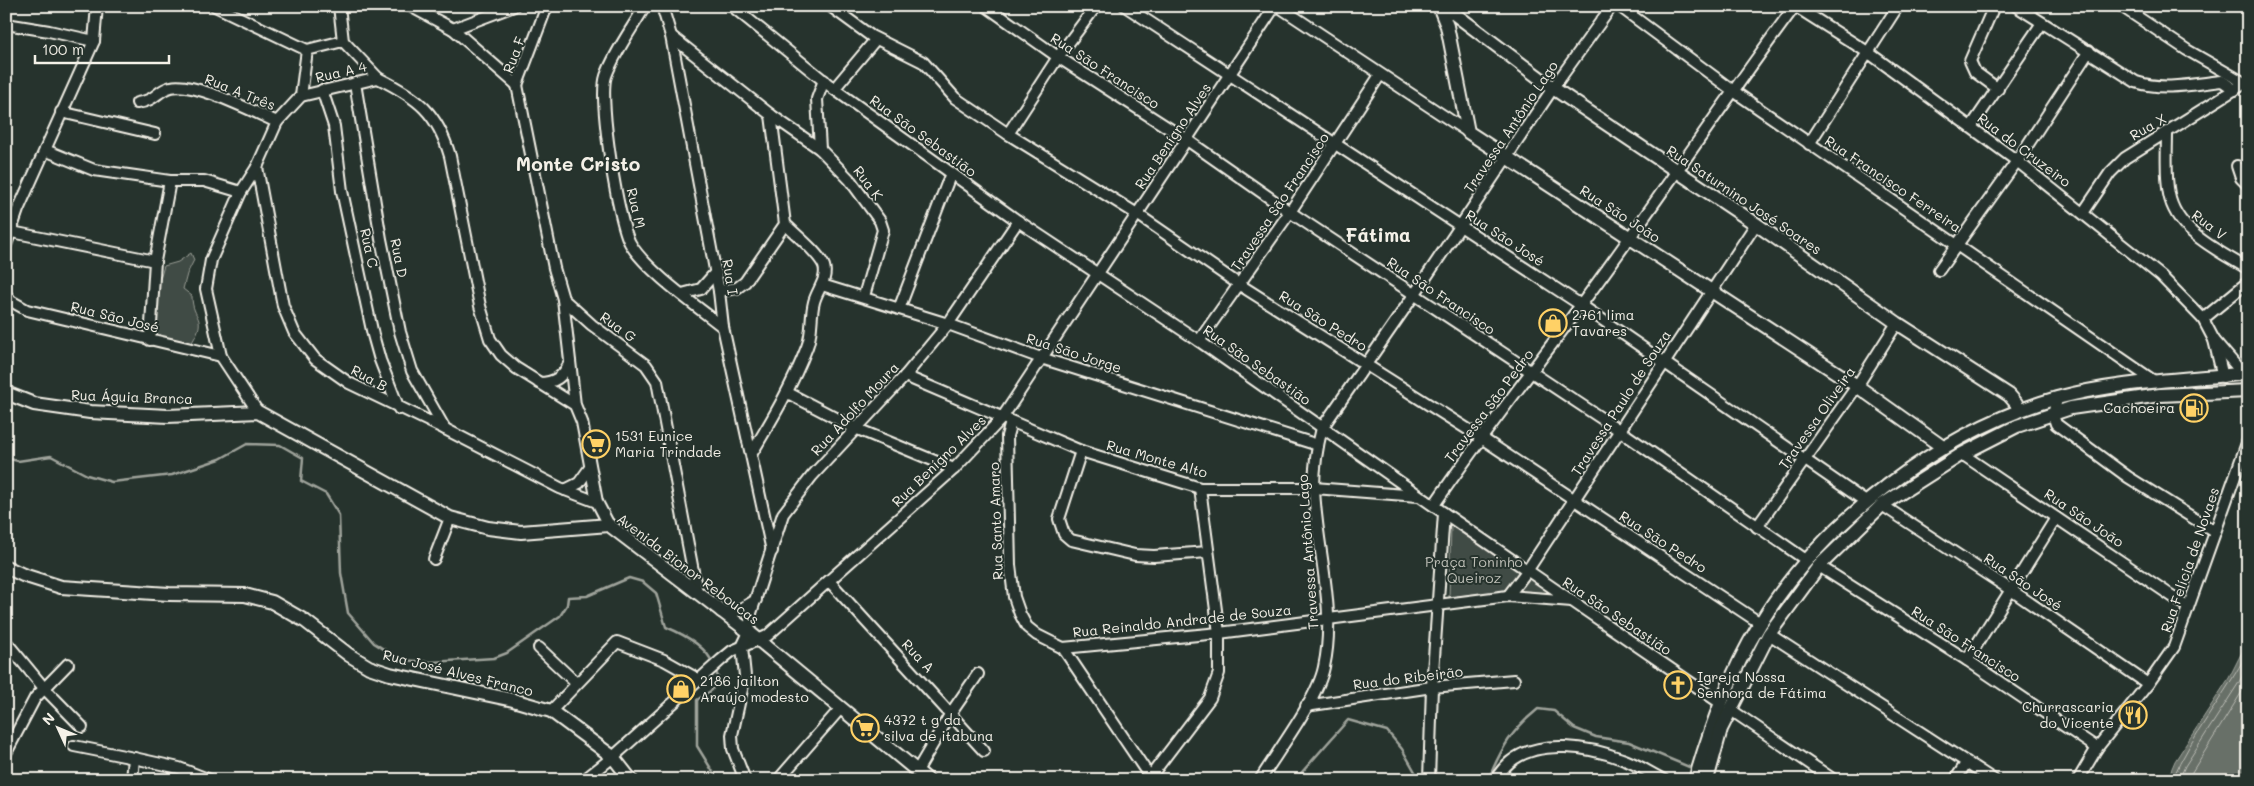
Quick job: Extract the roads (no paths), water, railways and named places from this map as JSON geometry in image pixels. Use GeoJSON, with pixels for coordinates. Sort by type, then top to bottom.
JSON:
{"type":"FeatureCollection","features":[{"type":"Feature","properties":{"kind":"main road","name":"Rua Saturnino José Soares"},"geometry":{"type":"LineString","coordinates":[[1444,7],[1553,88],[1756,224],[1897,323],[2009,395],[2016,403],[2019,411]]}},
{"type":"Feature","properties":{"kind":"main road"},"geometry":{"type":"LineString","coordinates":[[1444,7],[1468,132]]}},
{"type":"Feature","properties":{"kind":"main road","name":"Rua São João"},"geometry":{"type":"LineString","coordinates":[[1468,132],[1857,386],[1944,448]]}},
{"type":"Feature","properties":{"kind":"main road"},"geometry":{"type":"LineString","coordinates":[[1695,780],[1760,623],[1806,560],[1866,502],[1944,448],[2019,411],[2086,391],[2154,380],[2224,377],[2245,373]]}},
{"type":"Feature","properties":{"kind":"main road"},"geometry":{"type":"LineString","coordinates":[[1707,780],[1721,729],[1725,706],[1769,634],[1819,566],[1882,505],[1962,454],[2017,426],[2071,408],[2160,395],[2248,391]]}},
{"type":"Feature","properties":{"kind":"main road","name":"Rua Águia Branca"},"geometry":{"type":"LineString","coordinates":[[6,393],[34,404],[90,412],[168,416],[258,412]]}},
{"type":"Feature","properties":{"kind":"main road","name":"Avenida Bionor Reboucas"},"geometry":{"type":"LineString","coordinates":[[258,412],[450,518],[488,528],[521,532],[609,525],[753,636],[928,780]]}},
{"type":"Feature","properties":{"kind":"main road","name":"Rua José Alves Franco"},"geometry":{"type":"LineString","coordinates":[[6,567],[23,575],[62,587],[150,593],[245,595],[272,602],[305,621],[349,655],[369,667],[418,680],[513,700],[551,711],[612,757],[626,778]]}},
{"type":"Feature","properties":{"kind":"street"},"geometry":{"type":"LineString","coordinates":[[6,244],[12,232],[18,210],[94,41],[97,6]]}},
{"type":"Feature","properties":{"kind":"street"},"geometry":{"type":"LineString","coordinates":[[215,6],[307,50],[343,41]]}},
{"type":"Feature","properties":{"kind":"street"},"geometry":{"type":"LineString","coordinates":[[339,6],[343,41],[378,78]]}},
{"type":"Feature","properties":{"kind":"street"},"geometry":{"type":"LineString","coordinates":[[410,6],[453,29],[517,85],[554,268],[563,299],[577,409],[586,443],[589,469],[598,502],[609,525]]}},
{"type":"Feature","properties":{"kind":"street"},"geometry":{"type":"LineString","coordinates":[[453,29],[500,8],[514,6]]}},
{"type":"Feature","properties":{"kind":"street","name":"Rua F"},"geometry":{"type":"LineString","coordinates":[[517,85],[548,6]]}},
{"type":"Feature","properties":{"kind":"street","name":"Rua M"},"geometry":{"type":"LineString","coordinates":[[645,6],[617,52],[606,76],[603,90],[606,128],[623,222],[630,243],[648,264],[723,326]]}},
{"type":"Feature","properties":{"kind":"street","name":"Rua I"},"geometry":{"type":"LineString","coordinates":[[662,6],[672,36],[716,272],[723,326],[752,452],[766,532],[772,552]]}},
{"type":"Feature","properties":{"kind":"street","name":"Rua São Sebastião"},"geometry":{"type":"LineString","coordinates":[[732,6],[834,89],[1018,221],[1199,341],[1444,514],[1834,780]]}},
{"type":"Feature","properties":{"kind":"street","name":"Rua São Pedro"},"geometry":{"type":"LineString","coordinates":[[830,6],[876,38],[923,62],[955,98],[1008,134],[1137,214],[1240,285],[1480,437],[1760,623]]}},
{"type":"Feature","properties":{"kind":"street","name":"Rua São Francisco"},"geometry":{"type":"LineString","coordinates":[[986,6],[1058,57],[1188,140],[1290,212],[1619,430],[1806,560]]}},
{"type":"Feature","properties":{"kind":"street"},"geometry":{"type":"LineString","coordinates":[[1008,134],[1058,57],[1096,6]]}},
{"type":"Feature","properties":{"kind":"street","name":"Rua São José"},"geometry":{"type":"LineString","coordinates":[[1124,6],[1581,305],[1866,502]]}},
{"type":"Feature","properties":{"kind":"street","name":"Rua Benígno Alves"},"geometry":{"type":"LineString","coordinates":[[753,636],[767,636],[830,582],[1007,420],[1041,358],[1277,6]]}},
{"type":"Feature","properties":{"kind":"street","name":"Rua São João"},"geometry":{"type":"LineString","coordinates":[[1277,6],[1380,76],[1468,132]]}},
{"type":"Feature","properties":{"kind":"street","name":"Travessa Antônio Lago"},"geometry":{"type":"LineString","coordinates":[[1260,780],[1316,689],[1324,667],[1328,618],[1314,488],[1318,445],[1322,428],[1553,88],[1612,6]]}},
{"type":"Feature","properties":{"kind":"street","name":"Rua Francisco Ferreira"},"geometry":{"type":"LineString","coordinates":[[1619,6],[1732,90],[1809,144],[2154,380]]}},
{"type":"Feature","properties":{"kind":"street","name":"Travessa São Pedro"},"geometry":{"type":"LineString","coordinates":[[1434,506],[1480,437],[1630,238],[1732,90],[1795,6]]}},
{"type":"Feature","properties":{"kind":"street","name":"Rua do Cruzeiro"},"geometry":{"type":"LineString","coordinates":[[1795,6],[1869,53],[2018,161],[2161,276],[2203,318],[2214,340],[2224,377]]}},
{"type":"Feature","properties":{"kind":"street"},"geometry":{"type":"LineString","coordinates":[[1809,144],[1898,6]]}},
{"type":"Feature","properties":{"kind":"street"},"geometry":{"type":"LineString","coordinates":[[1994,6],[1970,61],[1975,72],[1998,89]]}},
{"type":"Feature","properties":{"kind":"street"},"geometry":{"type":"LineString","coordinates":[[2016,6],[2136,82],[2148,86],[2222,81],[2235,90]]}},
{"type":"Feature","properties":{"kind":"street"},"geometry":{"type":"LineString","coordinates":[[2121,6],[2187,50],[2246,84]]}},
{"type":"Feature","properties":{"kind":"street"},"geometry":{"type":"LineString","coordinates":[[1971,128],[2042,23]]}},
{"type":"Feature","properties":{"kind":"street"},"geometry":{"type":"LineString","coordinates":[[6,24],[94,41]]}},
{"type":"Feature","properties":{"kind":"street","name":"Rua K"},"geometry":{"type":"LineString","coordinates":[[672,36],[771,115],[820,149],[850,180],[882,225],[882,236],[864,296]]}},
{"type":"Feature","properties":{"kind":"street"},"geometry":{"type":"LineString","coordinates":[[834,89],[876,38]]}},
{"type":"Feature","properties":{"kind":"street"},"geometry":{"type":"LineString","coordinates":[[300,96],[307,50]]}},
{"type":"Feature","properties":{"kind":"street"},"geometry":{"type":"LineString","coordinates":[[1939,270],[2018,161],[2089,52]]}},
{"type":"Feature","properties":{"kind":"street","name":"Travessa São Francisco"},"geometry":{"type":"LineString","coordinates":[[1199,341],[1290,212],[1380,76]]}},
{"type":"Feature","properties":{"kind":"street","name":"Rua A 4"},"geometry":{"type":"LineString","coordinates":[[221,356],[206,289],[211,260],[240,192],[257,168],[278,122],[300,96],[378,78],[414,98],[444,135],[450,156],[480,306],[490,339],[501,355],[577,409]]}},
{"type":"Feature","properties":{"kind":"street"},"geometry":{"type":"LineString","coordinates":[[820,149],[818,99],[824,80]]}},
{"type":"Feature","properties":{"kind":"street","name":"Rua D"},"geometry":{"type":"LineString","coordinates":[[355,83],[381,239],[400,332],[412,371],[445,429]]}},
{"type":"Feature","properties":{"kind":"street","name":"Rua X"},"geometry":{"type":"LineString","coordinates":[[2083,213],[2110,173],[2124,158],[2246,84]]}},
{"type":"Feature","properties":{"kind":"street","name":"Rua A Três"},"geometry":{"type":"LineString","coordinates":[[137,103],[152,100],[162,90],[172,86],[191,87],[278,122]]}},
{"type":"Feature","properties":{"kind":"street","name":"Rua C"},"geometry":{"type":"LineString","coordinates":[[322,90],[334,126],[342,190],[373,335],[398,409]]}},
{"type":"Feature","properties":{"kind":"street"},"geometry":{"type":"LineString","coordinates":[[61,112],[155,134]]}},
{"type":"Feature","properties":{"kind":"street"},"geometry":{"type":"LineString","coordinates":[[752,452],[788,393],[808,347],[814,300],[822,284],[824,267],[821,261],[785,224],[771,115]]}},
{"type":"Feature","properties":{"kind":"street","name":"Rua V"},"geometry":{"type":"LineString","coordinates":[[2166,133],[2168,193],[2174,212],[2195,235],[2248,269]]}},
{"type":"Feature","properties":{"kind":"street"},"geometry":{"type":"LineString","coordinates":[[45,150],[94,170],[170,181],[204,181],[240,192]]}},
{"type":"Feature","properties":{"kind":"street"},"geometry":{"type":"LineString","coordinates":[[2237,166],[2241,178],[2248,186]]}},
{"type":"Feature","properties":{"kind":"street","name":"Rua B"},"geometry":{"type":"LineString","coordinates":[[257,168],[267,211],[283,306],[294,332],[315,359],[349,383],[398,409],[445,429],[565,490],[598,502]]}},
{"type":"Feature","properties":{"kind":"street"},"geometry":{"type":"LineString","coordinates":[[899,309],[951,173]]}},
{"type":"Feature","properties":{"kind":"street"},"geometry":{"type":"LineString","coordinates":[[150,340],[155,261],[170,181]]}},
{"type":"Feature","properties":{"kind":"street","name":"Rua Adolfo Moura"},"geometry":{"type":"LineString","coordinates":[[742,647],[753,636],[751,613],[757,600],[783,514],[812,476],[905,376],[948,324],[1018,221]]}},
{"type":"Feature","properties":{"kind":"street"},"geometry":{"type":"LineString","coordinates":[[719,290],[737,288],[745,282],[785,224]]}},
{"type":"Feature","properties":{"kind":"street","name":"Travessa Paulo de Souza"},"geometry":{"type":"LineString","coordinates":[[1508,596],[1527,571],[1756,224]]}},
{"type":"Feature","properties":{"kind":"street"},"geometry":{"type":"LineString","coordinates":[[12,232],[155,261]]}},
{"type":"Feature","properties":{"kind":"street"},"geometry":{"type":"LineString","coordinates":[[682,294],[701,289],[716,272]]}},
{"type":"Feature","properties":{"kind":"street"},"geometry":{"type":"LineString","coordinates":[[2203,318],[2248,282]]}},
{"type":"Feature","properties":{"kind":"street","name":"Rua São Jorge"},"geometry":{"type":"LineString","coordinates":[[822,284],[948,324],[1041,358],[1318,445]]}},
{"type":"Feature","properties":{"kind":"street","name":"Rua São José"},"geometry":{"type":"LineString","coordinates":[[6,295],[11,301],[27,310],[221,356]]}},
{"type":"Feature","properties":{"kind":"street","name":"Rua G"},"geometry":{"type":"LineString","coordinates":[[563,299],[592,325],[646,365],[657,381],[697,592]]}},
{"type":"Feature","properties":{"kind":"street","name":"Travessa Oliveira"},"geometry":{"type":"LineString","coordinates":[[1757,527],[1857,386],[1897,323]]}},
{"type":"Feature","properties":{"kind":"street","name":"Rua do Cruzeiro"},"geometry":{"type":"LineString","coordinates":[[2214,340],[2245,373]]}},
{"type":"Feature","properties":{"kind":"street"},"geometry":{"type":"LineString","coordinates":[[221,356],[258,412]]}},
{"type":"Feature","properties":{"kind":"street"},"geometry":{"type":"LineString","coordinates":[[538,383],[550,383],[559,378],[570,362]]}},
{"type":"Feature","properties":{"kind":"street","name":"Rua Monte Alto"},"geometry":{"type":"LineString","coordinates":[[905,376],[1081,451],[1200,488],[1314,488],[1418,496]]}},
{"type":"Feature","properties":{"kind":"street"},"geometry":{"type":"LineString","coordinates":[[788,393],[855,428],[954,470]]}},
{"type":"Feature","properties":{"kind":"street"},"geometry":{"type":"LineString","coordinates":[[2057,399],[2053,415],[2056,424],[2128,477],[2214,531]]}},
{"type":"Feature","properties":{"kind":"street"},"geometry":{"type":"LineString","coordinates":[[2017,426],[2019,411]]}},
{"type":"Feature","properties":{"kind":"street","name":"Rua Santo Amaro"},"geometry":{"type":"LineString","coordinates":[[1007,420],[1008,522],[1014,597],[1027,627],[1037,635],[1063,648],[1149,778]]}},
{"type":"Feature","properties":{"kind":"street","name":"Rua Felícia de Novaes"},"geometry":{"type":"LineString","coordinates":[[2078,780],[2097,748],[2148,684],[2174,647],[2184,625],[2188,607],[2214,531],[2248,440]]}},
{"type":"Feature","properties":{"kind":"street"},"geometry":{"type":"LineString","coordinates":[[1081,451],[1059,519],[1064,534],[1071,540],[1135,555],[1154,556],[1208,552]]}},
{"type":"Feature","properties":{"kind":"street","name":"Rua São João"},"geometry":{"type":"LineString","coordinates":[[1962,454],[2188,607]]}},
{"type":"Feature","properties":{"kind":"street"},"geometry":{"type":"LineString","coordinates":[[565,490],[579,483],[589,469]]}},
{"type":"Feature","properties":{"kind":"street"},"geometry":{"type":"LineString","coordinates":[[1149,778],[1210,698],[1219,673],[1219,632],[1200,488]]}},
{"type":"Feature","properties":{"kind":"street","name":"Rua São José"},"geometry":{"type":"LineString","coordinates":[[1882,505],[2011,590],[2148,684]]}},
{"type":"Feature","properties":{"kind":"street"},"geometry":{"type":"LineString","coordinates":[[1429,780],[1432,687],[1444,514]]}},
{"type":"Feature","properties":{"kind":"street"},"geometry":{"type":"LineString","coordinates":[[434,559],[450,518]]}},
{"type":"Feature","properties":{"kind":"street"},"geometry":{"type":"LineString","coordinates":[[1967,660],[2056,518]]}},
{"type":"Feature","properties":{"kind":"street","name":"Rua São Francisco"},"geometry":{"type":"LineString","coordinates":[[1819,566],[1967,660],[2097,748]]}},
{"type":"Feature","properties":{"kind":"street","name":"Rua A"},"geometry":{"type":"LineString","coordinates":[[830,582],[984,751]]}},
{"type":"Feature","properties":{"kind":"street","name":"Rua Reinaldo Andrade de Souza"},"geometry":{"type":"LineString","coordinates":[[1063,648],[1219,632],[1508,596],[1572,601]]}},
{"type":"Feature","properties":{"kind":"street"},"geometry":{"type":"LineString","coordinates":[[720,612],[737,611],[757,600]]}},
{"type":"Feature","properties":{"kind":"street"},"geometry":{"type":"LineString","coordinates":[[1769,634],[1994,780]]}},
{"type":"Feature","properties":{"kind":"street"},"geometry":{"type":"LineString","coordinates":[[6,642],[44,688],[82,727]]}},
{"type":"Feature","properties":{"kind":"street"},"geometry":{"type":"LineString","coordinates":[[551,711],[617,642],[664,660],[698,679]]}},
{"type":"Feature","properties":{"kind":"street"},"geometry":{"type":"LineString","coordinates":[[584,780],[698,679],[732,651],[742,647],[745,676],[732,734],[733,748],[745,780]]}},
{"type":"Feature","properties":{"kind":"street"},"geometry":{"type":"LineString","coordinates":[[539,648],[576,683]]}},
{"type":"Feature","properties":{"kind":"street"},"geometry":{"type":"LineString","coordinates":[[6,753],[35,698],[68,664]]}},
{"type":"Feature","properties":{"kind":"street"},"geometry":{"type":"LineString","coordinates":[[917,771],[951,713],[978,674]]}},
{"type":"Feature","properties":{"kind":"street","name":"Rua do Ribeirão"},"geometry":{"type":"LineString","coordinates":[[1306,706],[1432,687],[1514,680]]}},
{"type":"Feature","properties":{"kind":"street"},"geometry":{"type":"LineString","coordinates":[[780,779],[840,709]]}},
{"type":"Feature","properties":{"kind":"street"},"geometry":{"type":"LineString","coordinates":[[74,746],[178,768],[210,780]]}},
{"type":"Feature","properties":{"kind":"street"},"geometry":{"type":"LineString","coordinates":[[1495,780],[1510,762],[1530,751],[1546,748],[1590,751],[1624,759],[1664,780]]}},
{"type":"Feature","properties":{"kind":"street"},"geometry":{"type":"LineString","coordinates":[[134,758],[134,779]]}},
{"type":"Feature","properties":{"kind":"street"},"geometry":{"type":"LineString","coordinates":[[1955,780],[1967,762]]}},
{"type":"Feature","properties":{"kind":"water"},"geometry":{"type":"Polygon","coordinates":[[[2248,640],[2248,780],[2167,780],[2175,761],[2229,678],[2248,640]]]}},
{"type":"Feature","properties":{"kind":"waterway"},"geometry":{"type":"LineString","coordinates":[[6,458],[18,461],[51,456],[87,475],[112,482],[172,475],[220,459],[247,444],[280,445],[303,458],[301,481],[326,494],[339,515],[341,573],[348,613],[374,643],[401,660],[432,662],[494,658],[507,653],[560,616],[567,605],[568,597],[587,596],[629,578],[643,582],[656,593],[666,627],[680,633],[700,646],[713,664]]}},
{"type":"Feature","properties":{"kind":"waterway"},"geometry":{"type":"LineString","coordinates":[[715,669],[718,677],[712,690],[697,700],[697,746],[718,780]]}},
{"type":"Feature","properties":{"kind":"waterway"},"geometry":{"type":"LineString","coordinates":[[1485,780],[1489,778],[1498,757],[1514,732],[1538,709],[1554,711],[1574,728],[1596,737],[1629,742],[1694,769]]}},
{"type":"Feature","properties":{"kind":"waterway"},"geometry":{"type":"LineString","coordinates":[[1295,780],[1348,720],[1387,731],[1402,749],[1418,777],[1425,778]]}},
{"type":"Feature","properties":{"kind":"place","name":"2761 lima Tavares"},"geometry":{"type":"Point","coordinates":[1553,323]}},
{"type":"Feature","properties":{"kind":"place","name":"Cachoeira"},"geometry":{"type":"Point","coordinates":[2194,408]}},
{"type":"Feature","properties":{"kind":"place","name":"1531 Eunice Maria Trindade"},"geometry":{"type":"Point","coordinates":[596,444]}},
{"type":"Feature","properties":{"kind":"place","name":"Igreja Nossa Senhora de Fátima"},"geometry":{"type":"Point","coordinates":[1678,685]}},
{"type":"Feature","properties":{"kind":"place","name":"2186 jailton Araújo modesto"},"geometry":{"type":"Point","coordinates":[681,689]}},
{"type":"Feature","properties":{"kind":"place","name":"Churrascaria do Vicente"},"geometry":{"type":"Point","coordinates":[2133,715]}},
{"type":"Feature","properties":{"kind":"place","name":"4372 t g da silva de itabuna"},"geometry":{"type":"Point","coordinates":[865,728]}},
{"type":"Feature","properties":{"kind":"district","name":"Monte Cristo"},"geometry":{"type":"Point","coordinates":[578,164]}},
{"type":"Feature","properties":{"kind":"district","name":"Fátima"},"geometry":{"type":"Point","coordinates":[1378,235]}},
{"type":"Feature","properties":{"kind":"park label","name":"Praça Toninho Queiroz"},"geometry":{"type":"Point","coordinates":[1474,570]}}]}
